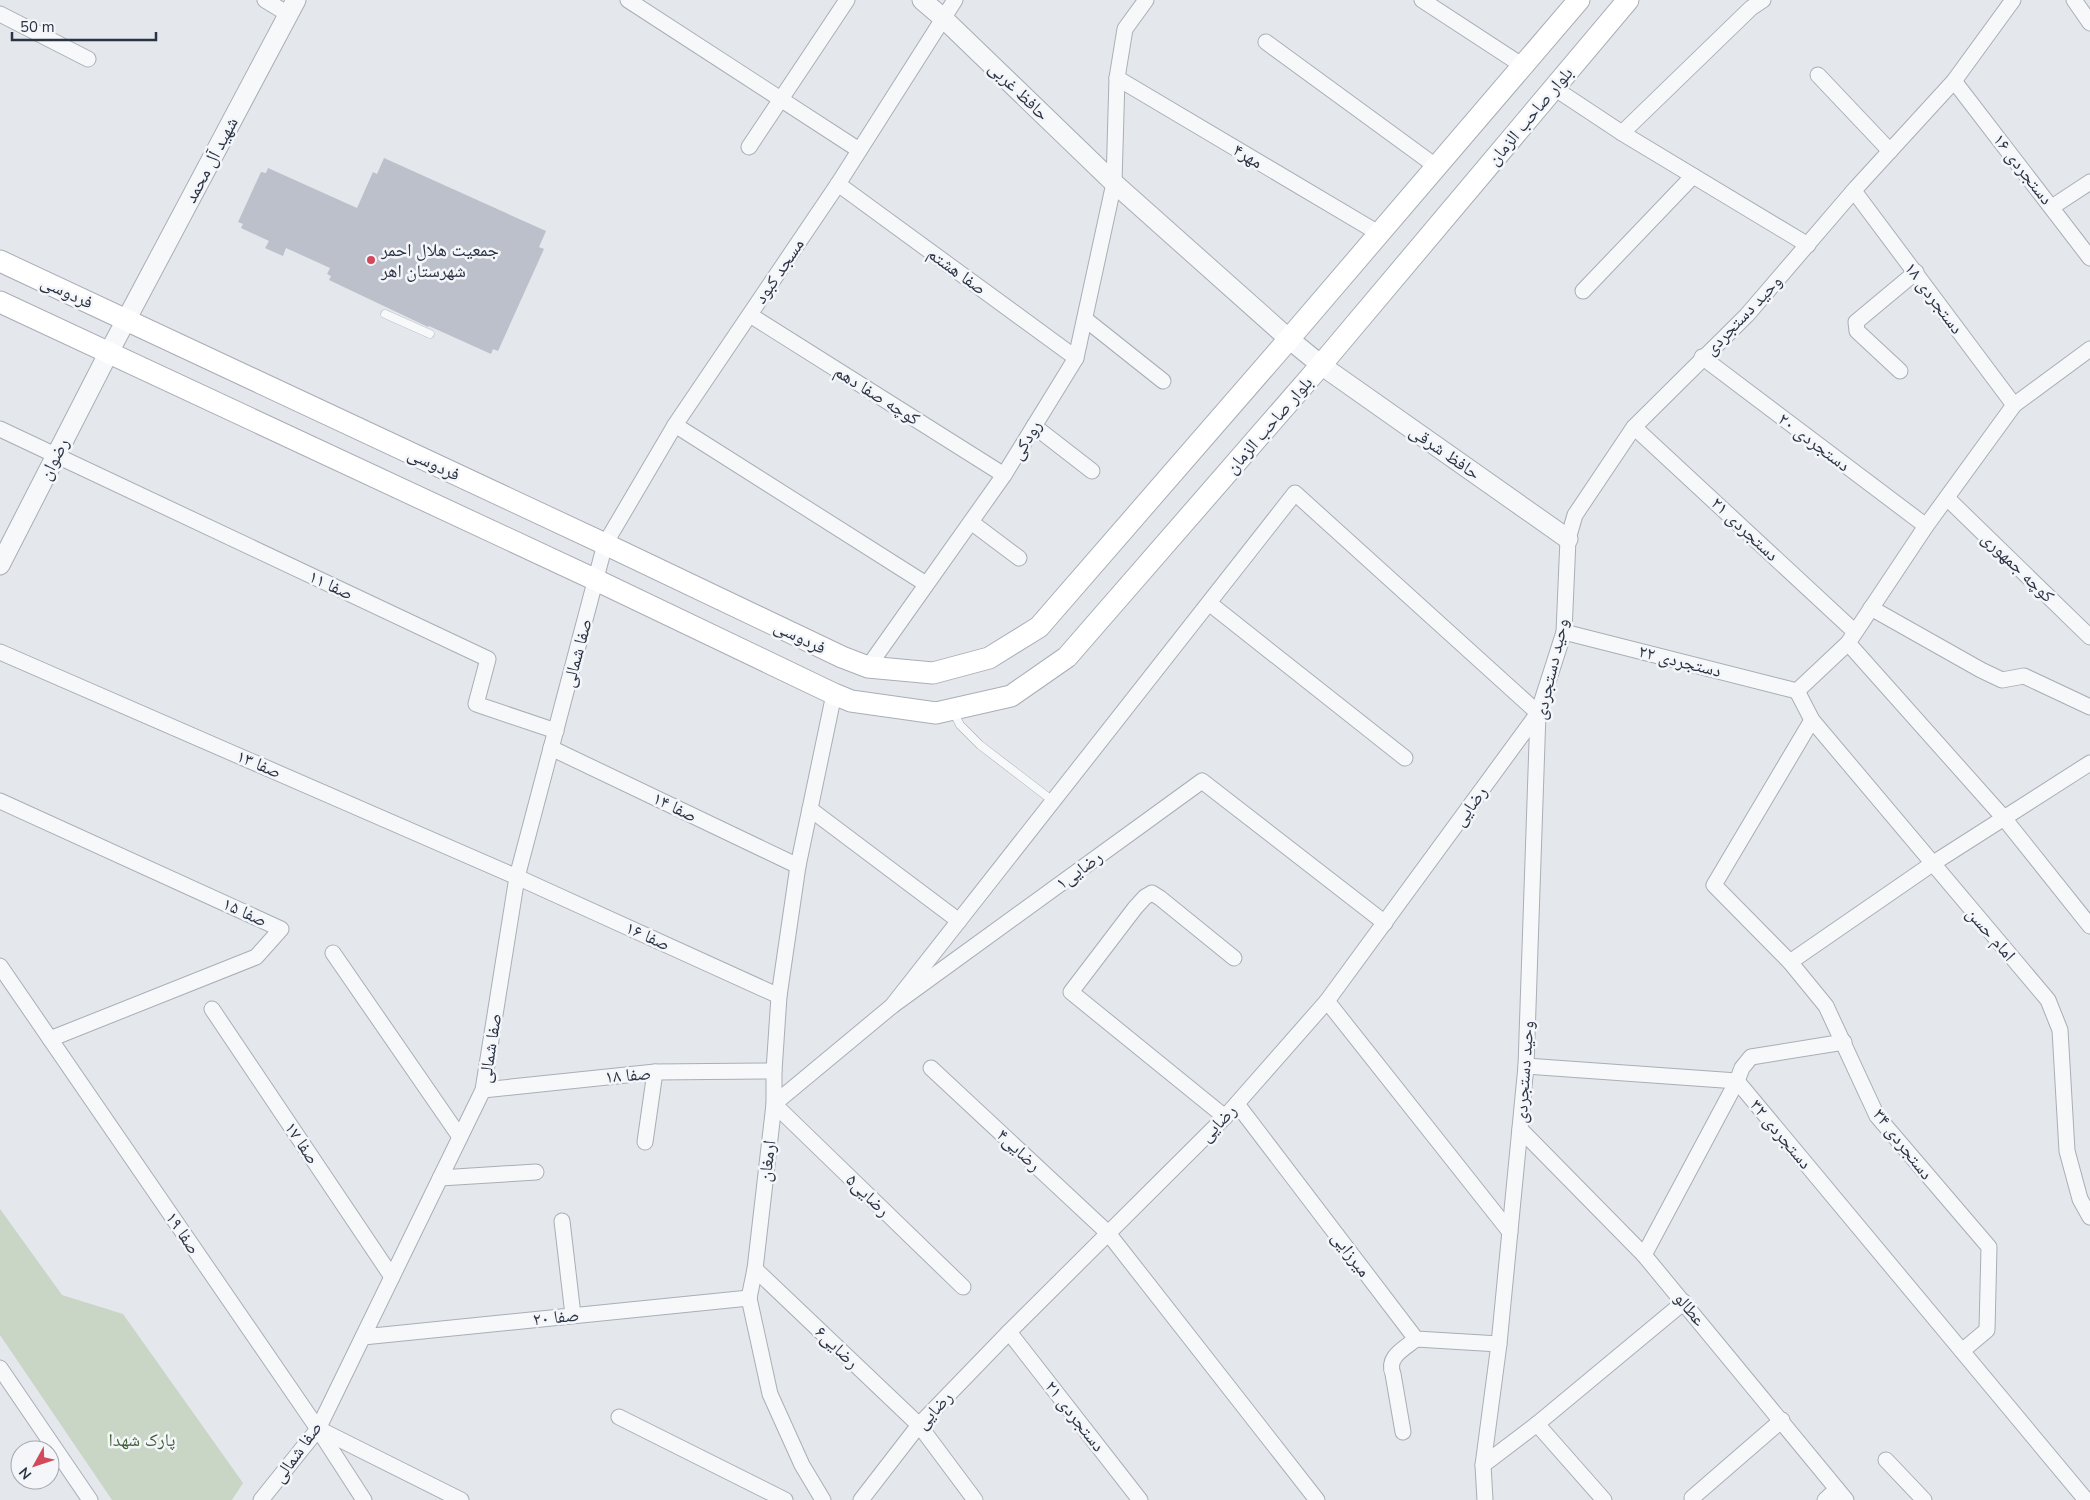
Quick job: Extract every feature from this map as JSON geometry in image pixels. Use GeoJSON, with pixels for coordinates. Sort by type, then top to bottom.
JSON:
{"type":"FeatureCollection","features":[{"type":"Feature","properties":{"kind":"main road"},"geometry":{"type":"LineString","coordinates":[[868,667],[933,673],[989,658],[1039,628],[1290,340],[1579,0]]}},
{"type":"Feature","properties":{"kind":"main road","name":"بلوار صاحب الزمان"},"geometry":{"type":"LineString","coordinates":[[834,694],[851,701],[936,713],[1010,696],[1067,657],[1321,365],[1628,0]]}},
{"type":"Feature","properties":{"kind":"main road","name":"فردوسی"},"geometry":{"type":"LineString","coordinates":[[0,261],[605,544],[842,658],[868,667]]}},
{"type":"Feature","properties":{"kind":"main road","name":"فردوسی"},"geometry":{"type":"LineString","coordinates":[[0,302],[596,580],[834,694]]}},
{"type":"Feature","properties":{"kind":"street"},"geometry":{"type":"LineString","coordinates":[[265,0],[292,7]]}},
{"type":"Feature","properties":{"kind":"street"},"geometry":{"type":"LineString","coordinates":[[628,0],[859,150]]}},
{"type":"Feature","properties":{"kind":"street"},"geometry":{"type":"LineString","coordinates":[[750,147],[847,0]]}},
{"type":"Feature","properties":{"kind":"street","name":"حافظ غربی"},"geometry":{"type":"LineString","coordinates":[[922,0],[1114,183]]}},
{"type":"Feature","properties":{"kind":"street","name":"مسجد کبود"},"geometry":{"type":"LineString","coordinates":[[605,544],[675,425],[838,184],[955,0]]}},
{"type":"Feature","properties":{"kind":"street","name":"رودکی"},"geometry":{"type":"LineString","coordinates":[[868,667],[1004,475],[1076,358],[1114,183],[1117,78],[1125,29],[1146,0]]}},
{"type":"Feature","properties":{"kind":"street"},"geometry":{"type":"LineString","coordinates":[[1422,0],[1523,66]]}},
{"type":"Feature","properties":{"kind":"street"},"geometry":{"type":"LineString","coordinates":[[1622,133],[1751,8],[1763,0]]}},
{"type":"Feature","properties":{"kind":"street","name":"وحید دستجردی"},"geometry":{"type":"LineString","coordinates":[[1485,1500],[1483,1465],[1499,1344],[1526,1066],[1538,713],[1564,632],[1568,539],[1575,515],[1634,427],[1702,357],[1747,315],[1854,191],[1954,81],[2013,0]]}},
{"type":"Feature","properties":{"kind":"street"},"geometry":{"type":"LineString","coordinates":[[2074,0],[2090,23]]}},
{"type":"Feature","properties":{"kind":"street","name":"شهید آل محمد"},"geometry":{"type":"LineString","coordinates":[[108,354],[292,7]]}},
{"type":"Feature","properties":{"kind":"street"},"geometry":{"type":"LineString","coordinates":[[0,14],[88,59]]}},
{"type":"Feature","properties":{"kind":"street"},"geometry":{"type":"LineString","coordinates":[[1266,42],[1437,167]]}},
{"type":"Feature","properties":{"kind":"street"},"geometry":{"type":"LineString","coordinates":[[1818,75],[1890,151]]}},
{"type":"Feature","properties":{"kind":"street","name":"مهر۴"},"geometry":{"type":"LineString","coordinates":[[1117,78],[1380,234]]}},
{"type":"Feature","properties":{"kind":"street","name":"دستجردی ۱۶"},"geometry":{"type":"LineString","coordinates":[[1954,81],[2090,258]]}},
{"type":"Feature","properties":{"kind":"street"},"geometry":{"type":"LineString","coordinates":[[1554,88],[1622,133],[1808,245]]}},
{"type":"Feature","properties":{"kind":"street"},"geometry":{"type":"LineString","coordinates":[[1583,291],[1693,176]]}},
{"type":"Feature","properties":{"kind":"street"},"geometry":{"type":"LineString","coordinates":[[2052,207],[2090,182]]}},
{"type":"Feature","properties":{"kind":"street"},"geometry":{"type":"LineString","coordinates":[[1114,183],[1290,340]]}},
{"type":"Feature","properties":{"kind":"street","name":"صفا هشتم"},"geometry":{"type":"LineString","coordinates":[[838,184],[1076,358]]}},
{"type":"Feature","properties":{"kind":"street","name":"دستجردی ۱۸"},"geometry":{"type":"LineString","coordinates":[[1854,191],[2014,405]]}},
{"type":"Feature","properties":{"kind":"street"},"geometry":{"type":"LineString","coordinates":[[1900,371],[1857,331],[1856,322],[1916,272]]}},
{"type":"Feature","properties":{"kind":"street","name":"کوچه صفا دهم"},"geometry":{"type":"LineString","coordinates":[[750,315],[1004,475]]}},
{"type":"Feature","properties":{"kind":"street"},"geometry":{"type":"LineString","coordinates":[[1085,319],[1163,381]]}},
{"type":"Feature","properties":{"kind":"street","name":"حافظ شرقی"},"geometry":{"type":"LineString","coordinates":[[1290,340],[1321,365],[1568,539]]}},
{"type":"Feature","properties":{"kind":"street"},"geometry":{"type":"LineString","coordinates":[[1797,691],[1851,637],[1926,526],[2014,405],[2090,349]]}},
{"type":"Feature","properties":{"kind":"street","name":"رضوان"},"geometry":{"type":"LineString","coordinates":[[0,565],[108,354]]}},
{"type":"Feature","properties":{"kind":"street","name":"دستجردی ۲۰"},"geometry":{"type":"LineString","coordinates":[[1702,357],[1926,526]]}},
{"type":"Feature","properties":{"kind":"street"},"geometry":{"type":"LineString","coordinates":[[675,425],[926,584]]}},
{"type":"Feature","properties":{"kind":"street"},"geometry":{"type":"LineString","coordinates":[[1034,426],[1092,471]]}},
{"type":"Feature","properties":{"kind":"street","name":"دستجردی ۲۱"},"geometry":{"type":"LineString","coordinates":[[1634,427],[1851,637]]}},
{"type":"Feature","properties":{"kind":"street"},"geometry":{"type":"LineString","coordinates":[[0,429],[56,456]]}},
{"type":"Feature","properties":{"kind":"street","name":"صفا ۱۱"},"geometry":{"type":"LineString","coordinates":[[56,456],[488,659],[476,704],[556,731]]}},
{"type":"Feature","properties":{"kind":"street"},"geometry":{"type":"LineString","coordinates":[[892,1006],[1295,493],[1538,713]]}},
{"type":"Feature","properties":{"kind":"street","name":"کوچه جمهوری"},"geometry":{"type":"LineString","coordinates":[[1947,498],[2090,637]]}},
{"type":"Feature","properties":{"kind":"street"},"geometry":{"type":"LineString","coordinates":[[971,522],[1019,558]]}},
{"type":"Feature","properties":{"kind":"street","name":"صفا شمالی"},"geometry":{"type":"LineString","coordinates":[[262,1500],[318,1429],[483,1090],[517,877],[605,544]]}},
{"type":"Feature","properties":{"kind":"street"},"geometry":{"type":"LineString","coordinates":[[1209,603],[1406,758]]}},
{"type":"Feature","properties":{"kind":"street"},"geometry":{"type":"LineString","coordinates":[[1871,608],[2002,680],[2024,676],[2090,707]]}},
{"type":"Feature","properties":{"kind":"street","name":"دستجردی ۲۲"},"geometry":{"type":"LineString","coordinates":[[1564,632],[1797,691]]}},
{"type":"Feature","properties":{"kind":"street"},"geometry":{"type":"LineString","coordinates":[[1851,637],[2003,817],[2090,926]]}},
{"type":"Feature","properties":{"kind":"street","name":"صفا ۱۳"},"geometry":{"type":"LineString","coordinates":[[0,652],[517,877]]}},
{"type":"Feature","properties":{"kind":"street","name":"امام حسن"},"geometry":{"type":"LineString","coordinates":[[1797,691],[1812,720],[2048,1000],[2060,1030],[2067,1151],[2080,1198],[2090,1217]]}},
{"type":"Feature","properties":{"kind":"street","name":"ارمغان"},"geometry":{"type":"LineString","coordinates":[[823,1500],[802,1465],[770,1394],[749,1298],[774,1104],[774,1071],[779,996],[798,866],[834,694]]}},
{"type":"Feature","properties":{"kind":"street","name":"رضایی"},"geometry":{"type":"LineString","coordinates":[[861,1500],[918,1425],[1225,1117],[1327,1001],[1538,713]]}},
{"type":"Feature","properties":{"kind":"street","name":"دستجردی ۳۴"},"geometry":{"type":"LineString","coordinates":[[1812,720],[1714,885],[1790,962],[1826,1006],[1877,1116],[1988,1247],[1986,1330],[1962,1351]]}},
{"type":"Feature","properties":{"kind":"street","name":"صفا ۱۴"},"geometry":{"type":"LineString","coordinates":[[551,748],[798,866]]}},
{"type":"Feature","properties":{"kind":"street"},"geometry":{"type":"LineString","coordinates":[[1790,962],[1932,864],[2090,763]]}},
{"type":"Feature","properties":{"kind":"street","name":"رضایی۱"},"geometry":{"type":"LineString","coordinates":[[774,1104],[892,1006],[1202,781],[1385,923]]}},
{"type":"Feature","properties":{"kind":"street","name":"صفا ۱۵"},"geometry":{"type":"LineString","coordinates":[[0,800],[281,928],[256,957],[50,1039]]}},
{"type":"Feature","properties":{"kind":"street"},"geometry":{"type":"LineString","coordinates":[[810,809],[959,921]]}},
{"type":"Feature","properties":{"kind":"street","name":"صفا ۱۶"},"geometry":{"type":"LineString","coordinates":[[517,877],[779,996]]}},
{"type":"Feature","properties":{"kind":"street"},"geometry":{"type":"LineString","coordinates":[[1225,1117],[1071,992],[1135,908],[1145,896],[1152,893],[1234,958]]}},
{"type":"Feature","properties":{"kind":"street"},"geometry":{"type":"LineString","coordinates":[[333,952],[460,1137]]}},
{"type":"Feature","properties":{"kind":"street","name":"صفا ۱۹"},"geometry":{"type":"LineString","coordinates":[[0,966],[318,1429],[364,1500]]}},
{"type":"Feature","properties":{"kind":"street"},"geometry":{"type":"LineString","coordinates":[[1327,1001],[1510,1232]]}},
{"type":"Feature","properties":{"kind":"street","name":"صفا ۱۷"},"geometry":{"type":"LineString","coordinates":[[212,1009],[392,1277]]}},
{"type":"Feature","properties":{"kind":"street"},"geometry":{"type":"LineString","coordinates":[[1644,1255],[1737,1081],[1742,1068],[1751,1057],[1844,1042]]}},
{"type":"Feature","properties":{"kind":"street"},"geometry":{"type":"LineString","coordinates":[[1526,1066],[1737,1081]]}},
{"type":"Feature","properties":{"kind":"street","name":"رضایی۴"},"geometry":{"type":"LineString","coordinates":[[931,1068],[1108,1233],[1317,1500]]}},
{"type":"Feature","properties":{"kind":"street","name":"صفا ۱۸"},"geometry":{"type":"LineString","coordinates":[[483,1090],[655,1072],[774,1071]]}},
{"type":"Feature","properties":{"kind":"street"},"geometry":{"type":"LineString","coordinates":[[645,1142],[655,1072]]}},
{"type":"Feature","properties":{"kind":"street","name":"دستجردی ۳۲"},"geometry":{"type":"LineString","coordinates":[[1737,1081],[2086,1500]]}},
{"type":"Feature","properties":{"kind":"street","name":"رضایی۵"},"geometry":{"type":"LineString","coordinates":[[774,1104],[963,1286]]}},
{"type":"Feature","properties":{"kind":"street","name":"میرزایی"},"geometry":{"type":"LineString","coordinates":[[1237,1104],[1416,1338]]}},
{"type":"Feature","properties":{"kind":"street","name":"عطالو"},"geometry":{"type":"LineString","coordinates":[[1520,1129],[1644,1255],[1842,1494]]}},
{"type":"Feature","properties":{"kind":"street"},"geometry":{"type":"LineString","coordinates":[[440,1178],[536,1172]]}},
{"type":"Feature","properties":{"kind":"street"},"geometry":{"type":"LineString","coordinates":[[562,1221],[573,1315]]}},
{"type":"Feature","properties":{"kind":"street","name":"رضایی۶"},"geometry":{"type":"LineString","coordinates":[[754,1269],[918,1425],[975,1500]]}},
{"type":"Feature","properties":{"kind":"street","name":"صفا ۲۰"},"geometry":{"type":"LineString","coordinates":[[363,1337],[749,1298]]}},
{"type":"Feature","properties":{"kind":"street"},"geometry":{"type":"LineString","coordinates":[[1483,1465],[1537,1424],[1684,1302]]}},
{"type":"Feature","properties":{"kind":"street","name":"دستجردی ۲۱"},"geometry":{"type":"LineString","coordinates":[[1009,1332],[1140,1500]]}},
{"type":"Feature","properties":{"kind":"street"},"geometry":{"type":"LineString","coordinates":[[1403,1432],[1390,1366],[1392,1359],[1416,1338],[1499,1344]]}},
{"type":"Feature","properties":{"kind":"street"},"geometry":{"type":"LineString","coordinates":[[0,1368],[90,1500]]}},
{"type":"Feature","properties":{"kind":"street"},"geometry":{"type":"LineString","coordinates":[[619,1417],[785,1500]]}},
{"type":"Feature","properties":{"kind":"street"},"geometry":{"type":"LineString","coordinates":[[1692,1498],[1782,1420]]}},
{"type":"Feature","properties":{"kind":"street"},"geometry":{"type":"LineString","coordinates":[[1537,1424],[1604,1500]]}},
{"type":"Feature","properties":{"kind":"street"},"geometry":{"type":"LineString","coordinates":[[318,1429],[461,1500]]}},
{"type":"Feature","properties":{"kind":"street"},"geometry":{"type":"LineString","coordinates":[[1886,1460],[1924,1500]]}},
{"type":"Feature","properties":{"kind":"street"},"geometry":{"type":"LineString","coordinates":[[1825,1500],[1842,1494]]}},
{"type":"Feature","properties":{"kind":"lane"},"geometry":{"type":"LineString","coordinates":[[386,314],[430,334]]}},
{"type":"Feature","properties":{"kind":"lane"},"geometry":{"type":"LineString","coordinates":[[952,709],[960,725],[980,745],[1053,801]]}},
{"type":"Feature","properties":{"kind":"green space","name":"پارک شهدا"},"geometry":{"type":"Polygon","coordinates":[[[0,1209],[62,1295],[123,1314],[243,1483],[232,1500],[112,1500],[0,1335],[0,1209]]]}},
{"type":"Feature","properties":{"kind":"building"},"geometry":{"type":"Polygon","coordinates":[[[384,158],[546,231],[539,247],[544,249],[498,351],[493,349],[491,354],[428,327],[329,280],[331,276],[327,274],[330,268],[286,248],[283,256],[265,248],[269,241],[241,228],[243,224],[238,222],[261,172],[266,173],[268,168],[357,208],[373,172],[377,174],[384,158]]]}},
{"type":"Feature","properties":{"kind":"place","name":"جمعیت هلال احمر شهرستان اهر"},"geometry":{"type":"Point","coordinates":[371,260]}}]}
